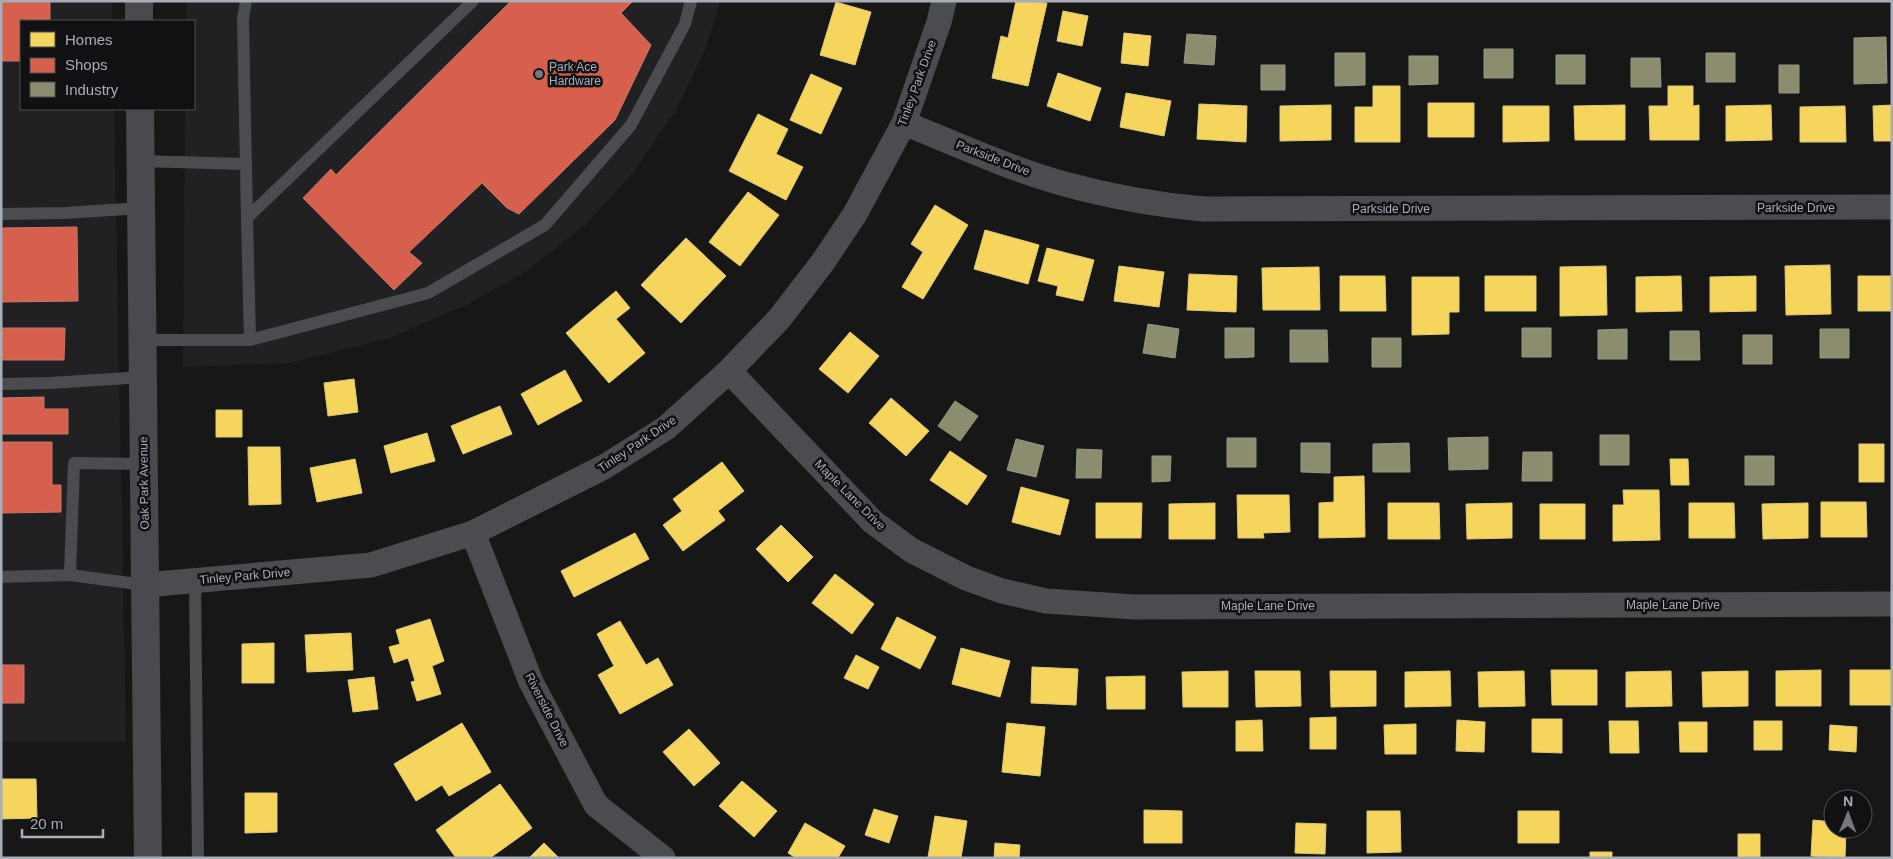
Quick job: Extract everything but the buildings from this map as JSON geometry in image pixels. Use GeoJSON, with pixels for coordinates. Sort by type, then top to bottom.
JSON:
{"type":"FeatureCollection","features":[{"type":"Feature","properties":{"kind":"street"},"geometry":{"type":"LineString","coordinates":[[139,1],[139,20]]}},
{"type":"Feature","properties":{"kind":"street","name":"Tinley Park Drive"},"geometry":{"type":"LineString","coordinates":[[145,585],[370,565],[473,533],[604,467],[666,428],[729,371],[779,319],[823,262],[855,214],[904,123],[939,22],[944,1]]}},
{"type":"Feature","properties":{"kind":"street","name":"Oak Park Avenue"},"geometry":{"type":"LineString","coordinates":[[140,110],[148,858]]}},
{"type":"Feature","properties":{"kind":"street","name":"Parkside Drive"},"geometry":{"type":"LineString","coordinates":[[904,123],[1021,170],[1060,182],[1134,200],[1204,209],[1892,207]]}},
{"type":"Feature","properties":{"kind":"street","name":"Maple Lane Drive"},"geometry":{"type":"LineString","coordinates":[[729,371],[873,522],[911,550],[966,578],[1002,591],[1046,601],[1135,607],[1892,604]]}},
{"type":"Feature","properties":{"kind":"street","name":"Riverside Drive"},"geometry":{"type":"LineString","coordinates":[[473,533],[531,682],[596,805],[663,858]]}},
{"type":"Feature","properties":{"kind":"lane"},"geometry":{"type":"LineString","coordinates":[[246,1],[243,19],[250,340]]}},
{"type":"Feature","properties":{"kind":"lane"},"geometry":{"type":"LineString","coordinates":[[247,218],[473,1]]}},
{"type":"Feature","properties":{"kind":"lane"},"geometry":{"type":"LineString","coordinates":[[142,340],[250,340],[428,293],[545,225],[631,125],[685,24],[691,1]]}},
{"type":"Feature","properties":{"kind":"lane"},"geometry":{"type":"LineString","coordinates":[[141,161],[246,164]]}},
{"type":"Feature","properties":{"kind":"lane"},"geometry":{"type":"LineString","coordinates":[[1,214],[65,213],[141,208]]}},
{"type":"Feature","properties":{"kind":"lane"},"geometry":{"type":"LineString","coordinates":[[1,384],[50,384],[143,377]]}},
{"type":"Feature","properties":{"kind":"lane"},"geometry":{"type":"LineString","coordinates":[[70,576],[74,463],[144,464]]}},
{"type":"Feature","properties":{"kind":"lane"},"geometry":{"type":"LineString","coordinates":[[1,577],[70,576],[145,585]]}},
{"type":"Feature","properties":{"kind":"lane"},"geometry":{"type":"LineString","coordinates":[[195,581],[198,858]]}},
{"type":"Feature","properties":{"kind":"shaded area"},"geometry":{"type":"Polygon","coordinates":[[[1,1],[112,1],[112,20],[20,20],[20,110],[114,110],[126,742],[1,742],[1,1]]]}},
{"type":"Feature","properties":{"kind":"shaded area"},"geometry":{"type":"Polygon","coordinates":[[[186,1],[720,1],[706,48],[675,112],[633,173],[585,225],[527,271],[468,304],[390,338],[289,363],[183,367],[185,110],[195,110],[195,20],[186,20],[186,1]]]}},
{"type":"Feature","properties":{"kind":"place","name":"Park Ace Hardware"},"geometry":{"type":"Point","coordinates":[539,74]}}]}
